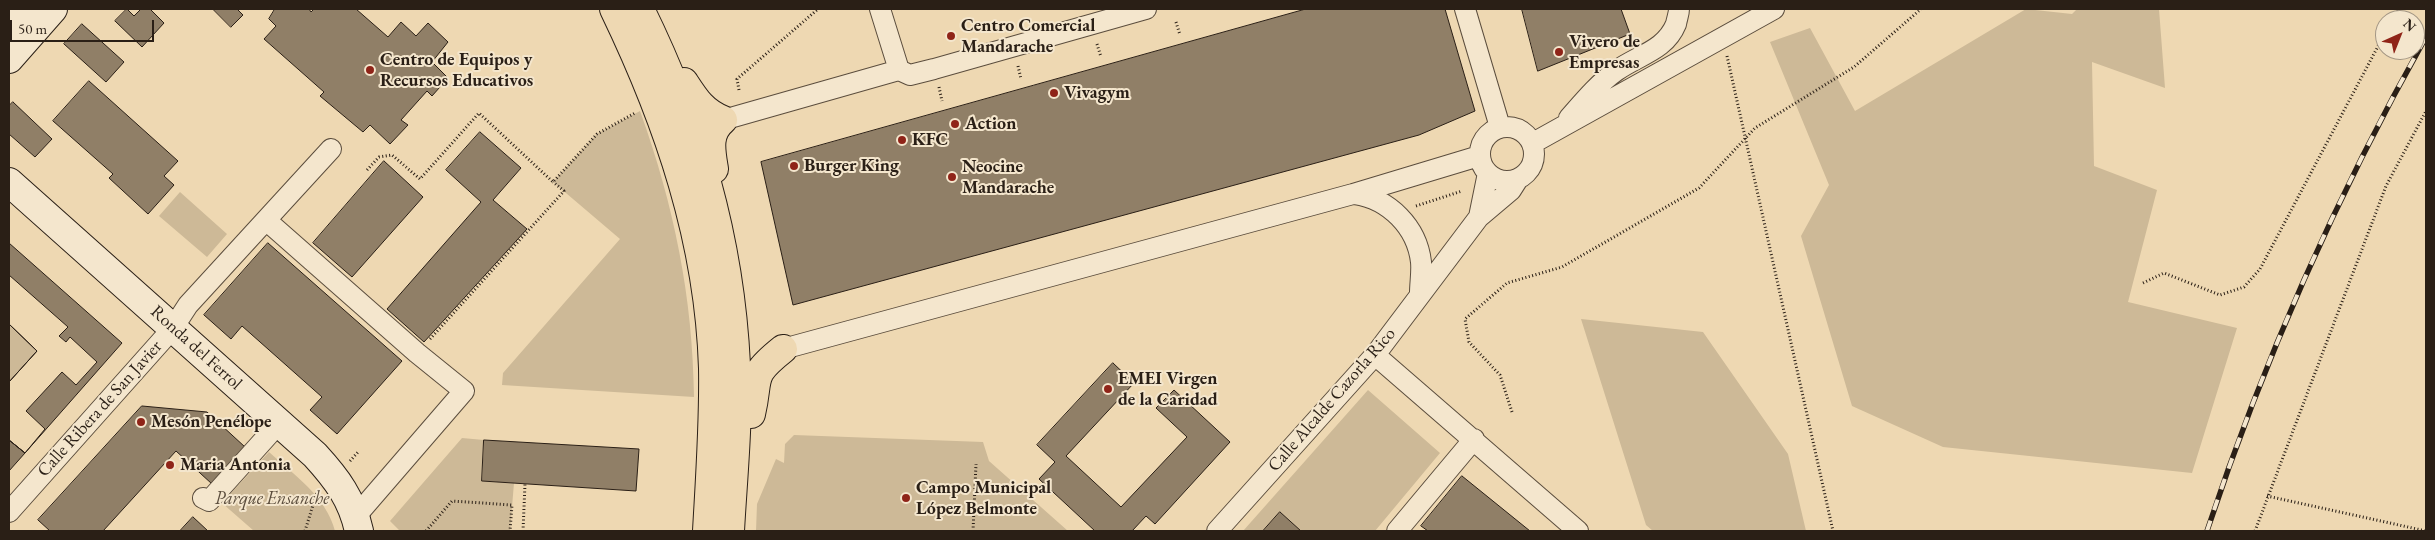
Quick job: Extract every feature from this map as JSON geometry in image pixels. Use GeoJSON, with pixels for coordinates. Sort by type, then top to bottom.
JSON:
{"type":"FeatureCollection","features":[{"type":"Feature","properties":{"kind":"main road"},"geometry":{"type":"LineString","coordinates":[[614,9],[652,92],[671,144],[701,257],[713,367],[713,424],[707,531]]}},
{"type":"Feature","properties":{"kind":"main road"},"geometry":{"type":"LineString","coordinates":[[645,18],[701,107],[723,120],[714,128],[711,142],[732,318],[737,394],[730,531]]}},
{"type":"Feature","properties":{"kind":"main road"},"geometry":{"type":"LineString","coordinates":[[645,18],[694,136],[713,199],[722,242]]}},
{"type":"Feature","properties":{"kind":"main road"},"geometry":{"type":"LineString","coordinates":[[732,318],[743,336],[753,344],[783,350]]}},
{"type":"Feature","properties":{"kind":"main road"},"geometry":{"type":"LineString","coordinates":[[733,495],[753,409],[756,378],[768,361],[783,350]]}},
{"type":"Feature","properties":{"kind":"street"},"geometry":{"type":"LineString","coordinates":[[9,24],[22,9]]}},
{"type":"Feature","properties":{"kind":"street"},"geometry":{"type":"LineString","coordinates":[[9,59],[53,9]]}},
{"type":"Feature","properties":{"kind":"street"},"geometry":{"type":"LineString","coordinates":[[880,9],[899,70]]}},
{"type":"Feature","properties":{"kind":"street"},"geometry":{"type":"LineString","coordinates":[[1465,9],[1500,127]]}},
{"type":"Feature","properties":{"kind":"street"},"geometry":{"type":"LineString","coordinates":[[1560,128],[1593,90],[1617,70],[1658,48],[1672,34],[1679,9]]}},
{"type":"Feature","properties":{"kind":"street"},"geometry":{"type":"LineString","coordinates":[[1533,143],[1774,9]]}},
{"type":"Feature","properties":{"kind":"street"},"geometry":{"type":"LineString","coordinates":[[723,120],[899,70],[910,75],[1138,11]]}},
{"type":"Feature","properties":{"kind":"street"},"geometry":{"type":"LineString","coordinates":[[1500,127],[1514,127],[1523,131],[1533,143],[1534,159],[1531,168],[1518,179],[1511,190],[1479,216],[1487,136],[1500,127]]}},
{"type":"Feature","properties":{"kind":"street","name":"Calle Ribera de San Javier"},"geometry":{"type":"LineString","coordinates":[[11,505],[173,328],[188,305],[331,149]]}},
{"type":"Feature","properties":{"kind":"street"},"geometry":{"type":"LineString","coordinates":[[1484,164],[1497,179],[1506,181],[1518,179]]}},
{"type":"Feature","properties":{"kind":"street"},"geometry":{"type":"LineString","coordinates":[[783,350],[1353,194],[1484,164]]}},
{"type":"Feature","properties":{"kind":"street","name":"Ronda del Ferrol"},"geometry":{"type":"LineString","coordinates":[[9,182],[315,454],[339,482],[358,523]]}},
{"type":"Feature","properties":{"kind":"street"},"geometry":{"type":"LineString","coordinates":[[1353,194],[1379,200],[1395,212],[1406,225],[1414,238],[1421,261],[1420,293]]}},
{"type":"Feature","properties":{"kind":"street","name":"Calle Alcalde Cazorla Rico"},"geometry":{"type":"LineString","coordinates":[[1217,531],[1375,355],[1479,216]]}},
{"type":"Feature","properties":{"kind":"street"},"geometry":{"type":"LineString","coordinates":[[267,221],[417,354],[464,391],[358,523]]}},
{"type":"Feature","properties":{"kind":"street"},"geometry":{"type":"LineString","coordinates":[[1375,355],[1578,531]]}},
{"type":"Feature","properties":{"kind":"street"},"geometry":{"type":"LineString","coordinates":[[203,498],[209,501],[280,422]]}},
{"type":"Feature","properties":{"kind":"street"},"geometry":{"type":"LineString","coordinates":[[1404,529],[1474,439]]}},
{"type":"Feature","properties":{"kind":"path"},"geometry":{"type":"LineString","coordinates":[[739,90],[737,79],[818,9]]}},
{"type":"Feature","properties":{"kind":"path"},"geometry":{"type":"LineString","coordinates":[[1512,412],[1500,375],[1469,342],[1465,319],[1507,283],[1562,267],[1699,188],[1755,128],[1854,67],[1921,9]]}},
{"type":"Feature","properties":{"kind":"path"},"geometry":{"type":"LineString","coordinates":[[1176,22],[1180,35]]}},
{"type":"Feature","properties":{"kind":"path"},"geometry":{"type":"LineString","coordinates":[[1723,36],[1744,138],[1833,531]]}},
{"type":"Feature","properties":{"kind":"path"},"geometry":{"type":"LineString","coordinates":[[1097,44],[1101,57]]}},
{"type":"Feature","properties":{"kind":"path"},"geometry":{"type":"LineString","coordinates":[[2143,283],[2164,273],[2220,295],[2244,287],[2260,269],[2375,53]]}},
{"type":"Feature","properties":{"kind":"path"},"geometry":{"type":"LineString","coordinates":[[1018,66],[1021,79]]}},
{"type":"Feature","properties":{"kind":"path"},"geometry":{"type":"LineString","coordinates":[[939,87],[942,101]]}},
{"type":"Feature","properties":{"kind":"path"},"geometry":{"type":"LineString","coordinates":[[553,182],[597,134],[640,111]]}},
{"type":"Feature","properties":{"kind":"path"},"geometry":{"type":"LineString","coordinates":[[2256,531],[2267,496],[2386,186],[2426,111]]}},
{"type":"Feature","properties":{"kind":"path"},"geometry":{"type":"LineString","coordinates":[[367,170],[379,157],[392,155],[420,179],[479,113],[564,191],[417,354]]}},
{"type":"Feature","properties":{"kind":"path"},"geometry":{"type":"LineString","coordinates":[[1412,208],[1462,191]]}},
{"type":"Feature","properties":{"kind":"path"},"geometry":{"type":"LineString","coordinates":[[350,461],[358,452]]}},
{"type":"Feature","properties":{"kind":"path"},"geometry":{"type":"LineString","coordinates":[[973,531],[976,464]]}},
{"type":"Feature","properties":{"kind":"path"},"geometry":{"type":"LineString","coordinates":[[523,531],[526,484]]}},
{"type":"Feature","properties":{"kind":"path"},"geometry":{"type":"LineString","coordinates":[[305,531],[318,489]]}},
{"type":"Feature","properties":{"kind":"path"},"geometry":{"type":"LineString","coordinates":[[2267,496],[2426,531]]}},
{"type":"Feature","properties":{"kind":"path"},"geometry":{"type":"LineString","coordinates":[[426,531],[452,501],[512,505],[510,531]]}},
{"type":"Feature","properties":{"kind":"green space"},"geometry":{"type":"Polygon","coordinates":[[[2026,9],[2072,14],[2077,9],[2159,9],[2165,88],[2092,62],[2094,166],[2157,190],[2128,302],[2237,328],[2192,473],[1943,447],[1852,406],[1801,236],[1829,185],[1770,42],[1810,28],[1855,111],[2026,9]]]}},
{"type":"Feature","properties":{"kind":"green space"},"geometry":{"type":"Polygon","coordinates":[[[640,111],[663,181],[679,252],[690,324],[694,397],[502,385],[503,373],[620,239],[553,182],[597,134],[640,111]]]}},
{"type":"Feature","properties":{"kind":"green space"},"geometry":{"type":"Polygon","coordinates":[[[180,192],[227,234],[207,257],[159,216],[180,192]]]}},
{"type":"Feature","properties":{"kind":"green space"},"geometry":{"type":"Polygon","coordinates":[[[1581,319],[1703,332],[1788,454],[1806,531],[1653,531],[1646,525],[1581,319]]]}},
{"type":"Feature","properties":{"kind":"green space"},"geometry":{"type":"Polygon","coordinates":[[[9,324],[37,351],[9,382],[9,324]]]}},
{"type":"Feature","properties":{"kind":"green space"},"geometry":{"type":"Polygon","coordinates":[[[1368,390],[1440,453],[1375,531],[1301,531],[1280,513],[1263,531],[1243,531],[1368,390]]]}},
{"type":"Feature","properties":{"kind":"green space","name":"Campo Municipal López Belmonte"},"geometry":{"type":"Polygon","coordinates":[[[794,435],[983,442],[989,461],[1068,531],[756,531],[757,504],[776,459],[784,463],[785,444],[794,435]]]}},
{"type":"Feature","properties":{"kind":"green space"},"geometry":{"type":"Polygon","coordinates":[[[462,438],[484,440],[482,481],[514,483],[510,531],[400,531],[390,521],[462,438]]]}},
{"type":"Feature","properties":{"kind":"green space","name":"Parque Ensanche"},"geometry":{"type":"Polygon","coordinates":[[[269,452],[317,497],[331,518],[335,531],[254,531],[222,503],[269,452]]]}},
{"type":"Feature","properties":{"kind":"building"},"geometry":{"type":"Polygon","coordinates":[[[127,9],[134,16],[141,9],[150,9],[164,23],[142,47],[115,21],[127,9]]]}},
{"type":"Feature","properties":{"kind":"building"},"geometry":{"type":"Polygon","coordinates":[[[213,9],[237,9],[243,15],[231,27],[213,9]]]}},
{"type":"Feature","properties":{"kind":"building","name":"Centro de Equipos y Recursos Educativos"},"geometry":{"type":"Polygon","coordinates":[[[275,9],[309,9],[311,12],[314,9],[356,9],[388,37],[401,22],[416,36],[428,23],[448,42],[432,62],[448,78],[432,96],[427,91],[401,120],[408,125],[390,144],[370,125],[363,132],[320,96],[324,92],[264,39],[276,26],[269,19],[275,9]]]}},
{"type":"Feature","properties":{"kind":"building"},"geometry":{"type":"Polygon","coordinates":[[[1306,9],[1445,9],[1475,111],[1419,135],[793,305],[761,162],[1306,9]]]}},
{"type":"Feature","properties":{"kind":"building","name":"Vivero de Empresas"},"geometry":{"type":"Polygon","coordinates":[[[1522,9],[1621,9],[1630,34],[1538,71],[1522,9]]]}},
{"type":"Feature","properties":{"kind":"building"},"geometry":{"type":"Polygon","coordinates":[[[82,24],[124,62],[106,82],[64,44],[82,24]]]}},
{"type":"Feature","properties":{"kind":"building"},"geometry":{"type":"Polygon","coordinates":[[[89,81],[178,161],[164,176],[174,185],[148,214],[109,178],[113,174],[53,121],[89,81]]]}},
{"type":"Feature","properties":{"kind":"building"},"geometry":{"type":"Polygon","coordinates":[[[13,102],[52,139],[35,157],[9,134],[9,106],[13,102]]]}},
{"type":"Feature","properties":{"kind":"building"},"geometry":{"type":"Polygon","coordinates":[[[480,132],[521,168],[493,200],[527,229],[424,342],[387,309],[481,202],[446,170],[480,132]]]}},
{"type":"Feature","properties":{"kind":"building"},"geometry":{"type":"Polygon","coordinates":[[[384,161],[423,197],[352,277],[313,243],[384,161]]]}},
{"type":"Feature","properties":{"kind":"building"},"geometry":{"type":"Polygon","coordinates":[[[9,243],[122,343],[25,453],[9,440],[9,382],[37,351],[9,324],[9,243]]]}},
{"type":"Feature","properties":{"kind":"building"},"geometry":{"type":"Polygon","coordinates":[[[268,243],[402,361],[337,434],[310,410],[322,397],[242,326],[231,339],[204,315],[268,243]]]}},
{"type":"Feature","properties":{"kind":"building"},"geometry":{"type":"Polygon","coordinates":[[[9,275],[68,327],[59,336],[66,342],[70,337],[97,362],[76,385],[62,372],[26,411],[45,429],[25,453],[9,440],[9,382],[37,351],[9,324],[9,275]]]}},
{"type":"Feature","properties":{"kind":"building"},"geometry":{"type":"Polygon","coordinates":[[[1113,363],[1134,383],[1066,456],[1121,507],[1187,437],[1156,408],[1174,390],[1230,442],[1155,524],[1146,516],[1132,531],[1095,531],[1039,479],[1055,462],[1037,445],[1113,363]]]}},
{"type":"Feature","properties":{"kind":"building"},"geometry":{"type":"Polygon","coordinates":[[[142,406],[207,412],[245,447],[212,484],[176,451],[103,531],[50,531],[38,520],[142,406]]]}},
{"type":"Feature","properties":{"kind":"building"},"geometry":{"type":"Polygon","coordinates":[[[9,440],[25,453],[9,471],[9,440]]]}},
{"type":"Feature","properties":{"kind":"building"},"geometry":{"type":"Polygon","coordinates":[[[484,440],[639,449],[636,491],[482,481],[484,440]]]}},
{"type":"Feature","properties":{"kind":"building"},"geometry":{"type":"Polygon","coordinates":[[[1462,476],[1530,531],[1428,531],[1421,526],[1462,476]]]}},
{"type":"Feature","properties":{"kind":"building"},"geometry":{"type":"Polygon","coordinates":[[[1280,512],[1301,531],[1263,531],[1280,512]]]}},
{"type":"Feature","properties":{"kind":"building"},"geometry":{"type":"Polygon","coordinates":[[[193,517],[208,531],[180,531],[193,517]]]}},
{"type":"Feature","properties":{"kind":"railway"},"geometry":{"type":"LineString","coordinates":[[2207,531],[2253,403],[2304,279],[2362,157],[2426,37]]}},
{"type":"Feature","properties":{"kind":"place","name":"Centro Comercial Mandarache"},"geometry":{"type":"Point","coordinates":[951,36]}},
{"type":"Feature","properties":{"kind":"place","name":"Vivero de Empresas"},"geometry":{"type":"Point","coordinates":[1559,52]}},
{"type":"Feature","properties":{"kind":"place","name":"Centro de Equipos y Recursos Educativos"},"geometry":{"type":"Point","coordinates":[370,70]}},
{"type":"Feature","properties":{"kind":"place","name":"Vivagym"},"geometry":{"type":"Point","coordinates":[1054,93]}},
{"type":"Feature","properties":{"kind":"place","name":"Action"},"geometry":{"type":"Point","coordinates":[955,124]}},
{"type":"Feature","properties":{"kind":"place","name":"KFC"},"geometry":{"type":"Point","coordinates":[902,140]}},
{"type":"Feature","properties":{"kind":"place","name":"Burger King"},"geometry":{"type":"Point","coordinates":[794,166]}},
{"type":"Feature","properties":{"kind":"place","name":"Neocine Mandarache"},"geometry":{"type":"Point","coordinates":[952,177]}},
{"type":"Feature","properties":{"kind":"place","name":"EMEI Virgen de la Caridad"},"geometry":{"type":"Point","coordinates":[1108,389]}},
{"type":"Feature","properties":{"kind":"place","name":"Mesón Penélope"},"geometry":{"type":"Point","coordinates":[141,422]}},
{"type":"Feature","properties":{"kind":"place","name":"Maria Antonia"},"geometry":{"type":"Point","coordinates":[170,465]}},
{"type":"Feature","properties":{"kind":"place","name":"Campo Municipal López Belmonte"},"geometry":{"type":"Point","coordinates":[906,498]}}]}
